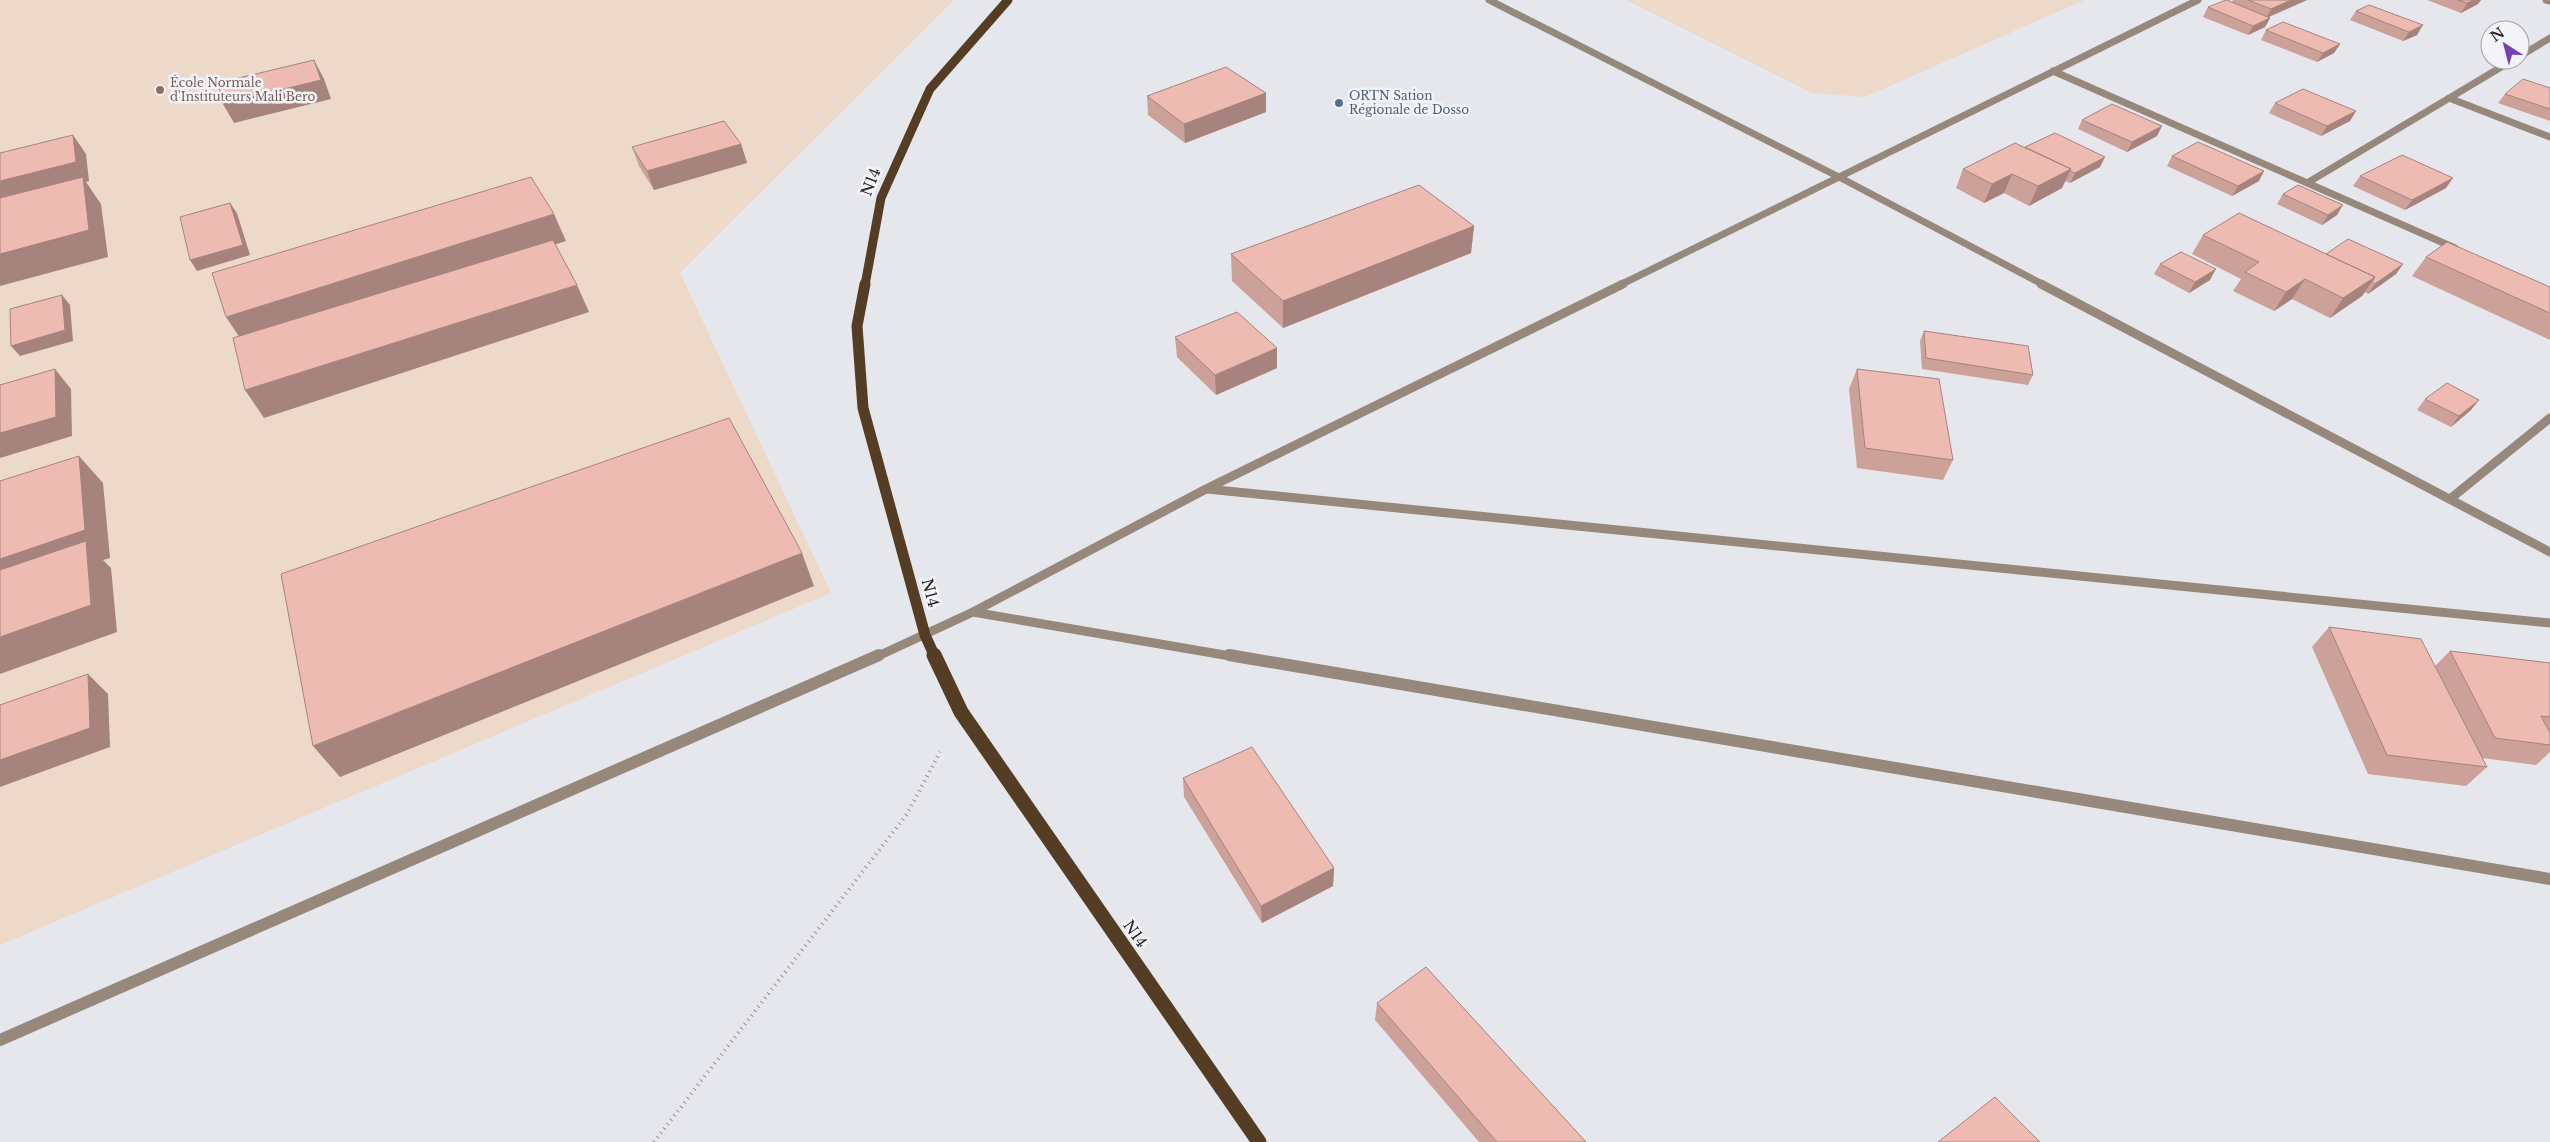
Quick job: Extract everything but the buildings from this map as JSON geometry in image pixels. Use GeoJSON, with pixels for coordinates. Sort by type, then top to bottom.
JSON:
{"type":"FeatureCollection","features":[{"type":"Feature","properties":{"kind":"main road","name":"N14"},"geometry":{"type":"LineString","coordinates":[[1008,0],[930,89],[881,198],[857,326],[863,408],[925,635],[961,712],[1259,1142]]}},
{"type":"Feature","properties":{"kind":"street"},"geometry":{"type":"LineString","coordinates":[[1489,0],[1839,177],[2550,552]]}},
{"type":"Feature","properties":{"kind":"street"},"geometry":{"type":"LineString","coordinates":[[0,1040],[925,635],[973,612],[1206,489],[2198,0]]}},
{"type":"Feature","properties":{"kind":"street"},"geometry":{"type":"LineString","coordinates":[[2546,0],[2550,1]]}},
{"type":"Feature","properties":{"kind":"street"},"geometry":{"type":"LineString","coordinates":[[2530,50],[2550,38]]}},
{"type":"Feature","properties":{"kind":"street"},"geometry":{"type":"LineString","coordinates":[[2307,183],[2496,70]]}},
{"type":"Feature","properties":{"kind":"street"},"geometry":{"type":"LineString","coordinates":[[2053,72],[2460,250]]}},
{"type":"Feature","properties":{"kind":"street"},"geometry":{"type":"LineString","coordinates":[[2449,98],[2550,137]]}},
{"type":"Feature","properties":{"kind":"street"},"geometry":{"type":"LineString","coordinates":[[2450,499],[2550,418]]}},
{"type":"Feature","properties":{"kind":"street"},"geometry":{"type":"LineString","coordinates":[[1206,489],[2550,623]]}},
{"type":"Feature","properties":{"kind":"street"},"geometry":{"type":"LineString","coordinates":[[973,612],[2550,879]]}},
{"type":"Feature","properties":{"kind":"path"},"geometry":{"type":"LineString","coordinates":[[654,1142],[907,814],[961,712]]}},
{"type":"Feature","properties":{"kind":"shaded area","name":"École Normale d'Instituteurs Mali Bero"},"geometry":{"type":"Polygon","coordinates":[[[0,0],[954,0],[680,273],[831,593],[0,945],[0,0]]]}},
{"type":"Feature","properties":{"kind":"shaded area"},"geometry":{"type":"Polygon","coordinates":[[[1626,0],[2084,0],[1865,97],[1812,93],[1626,0]]]}},
{"type":"Feature","properties":{"kind":"place","name":"École Normale d'Instituteurs Mali Bero"},"geometry":{"type":"Point","coordinates":[160,90]}},
{"type":"Feature","properties":{"kind":"place","name":"ORTN Sation Régionale de Dosso"},"geometry":{"type":"Point","coordinates":[1339,103]}}]}
